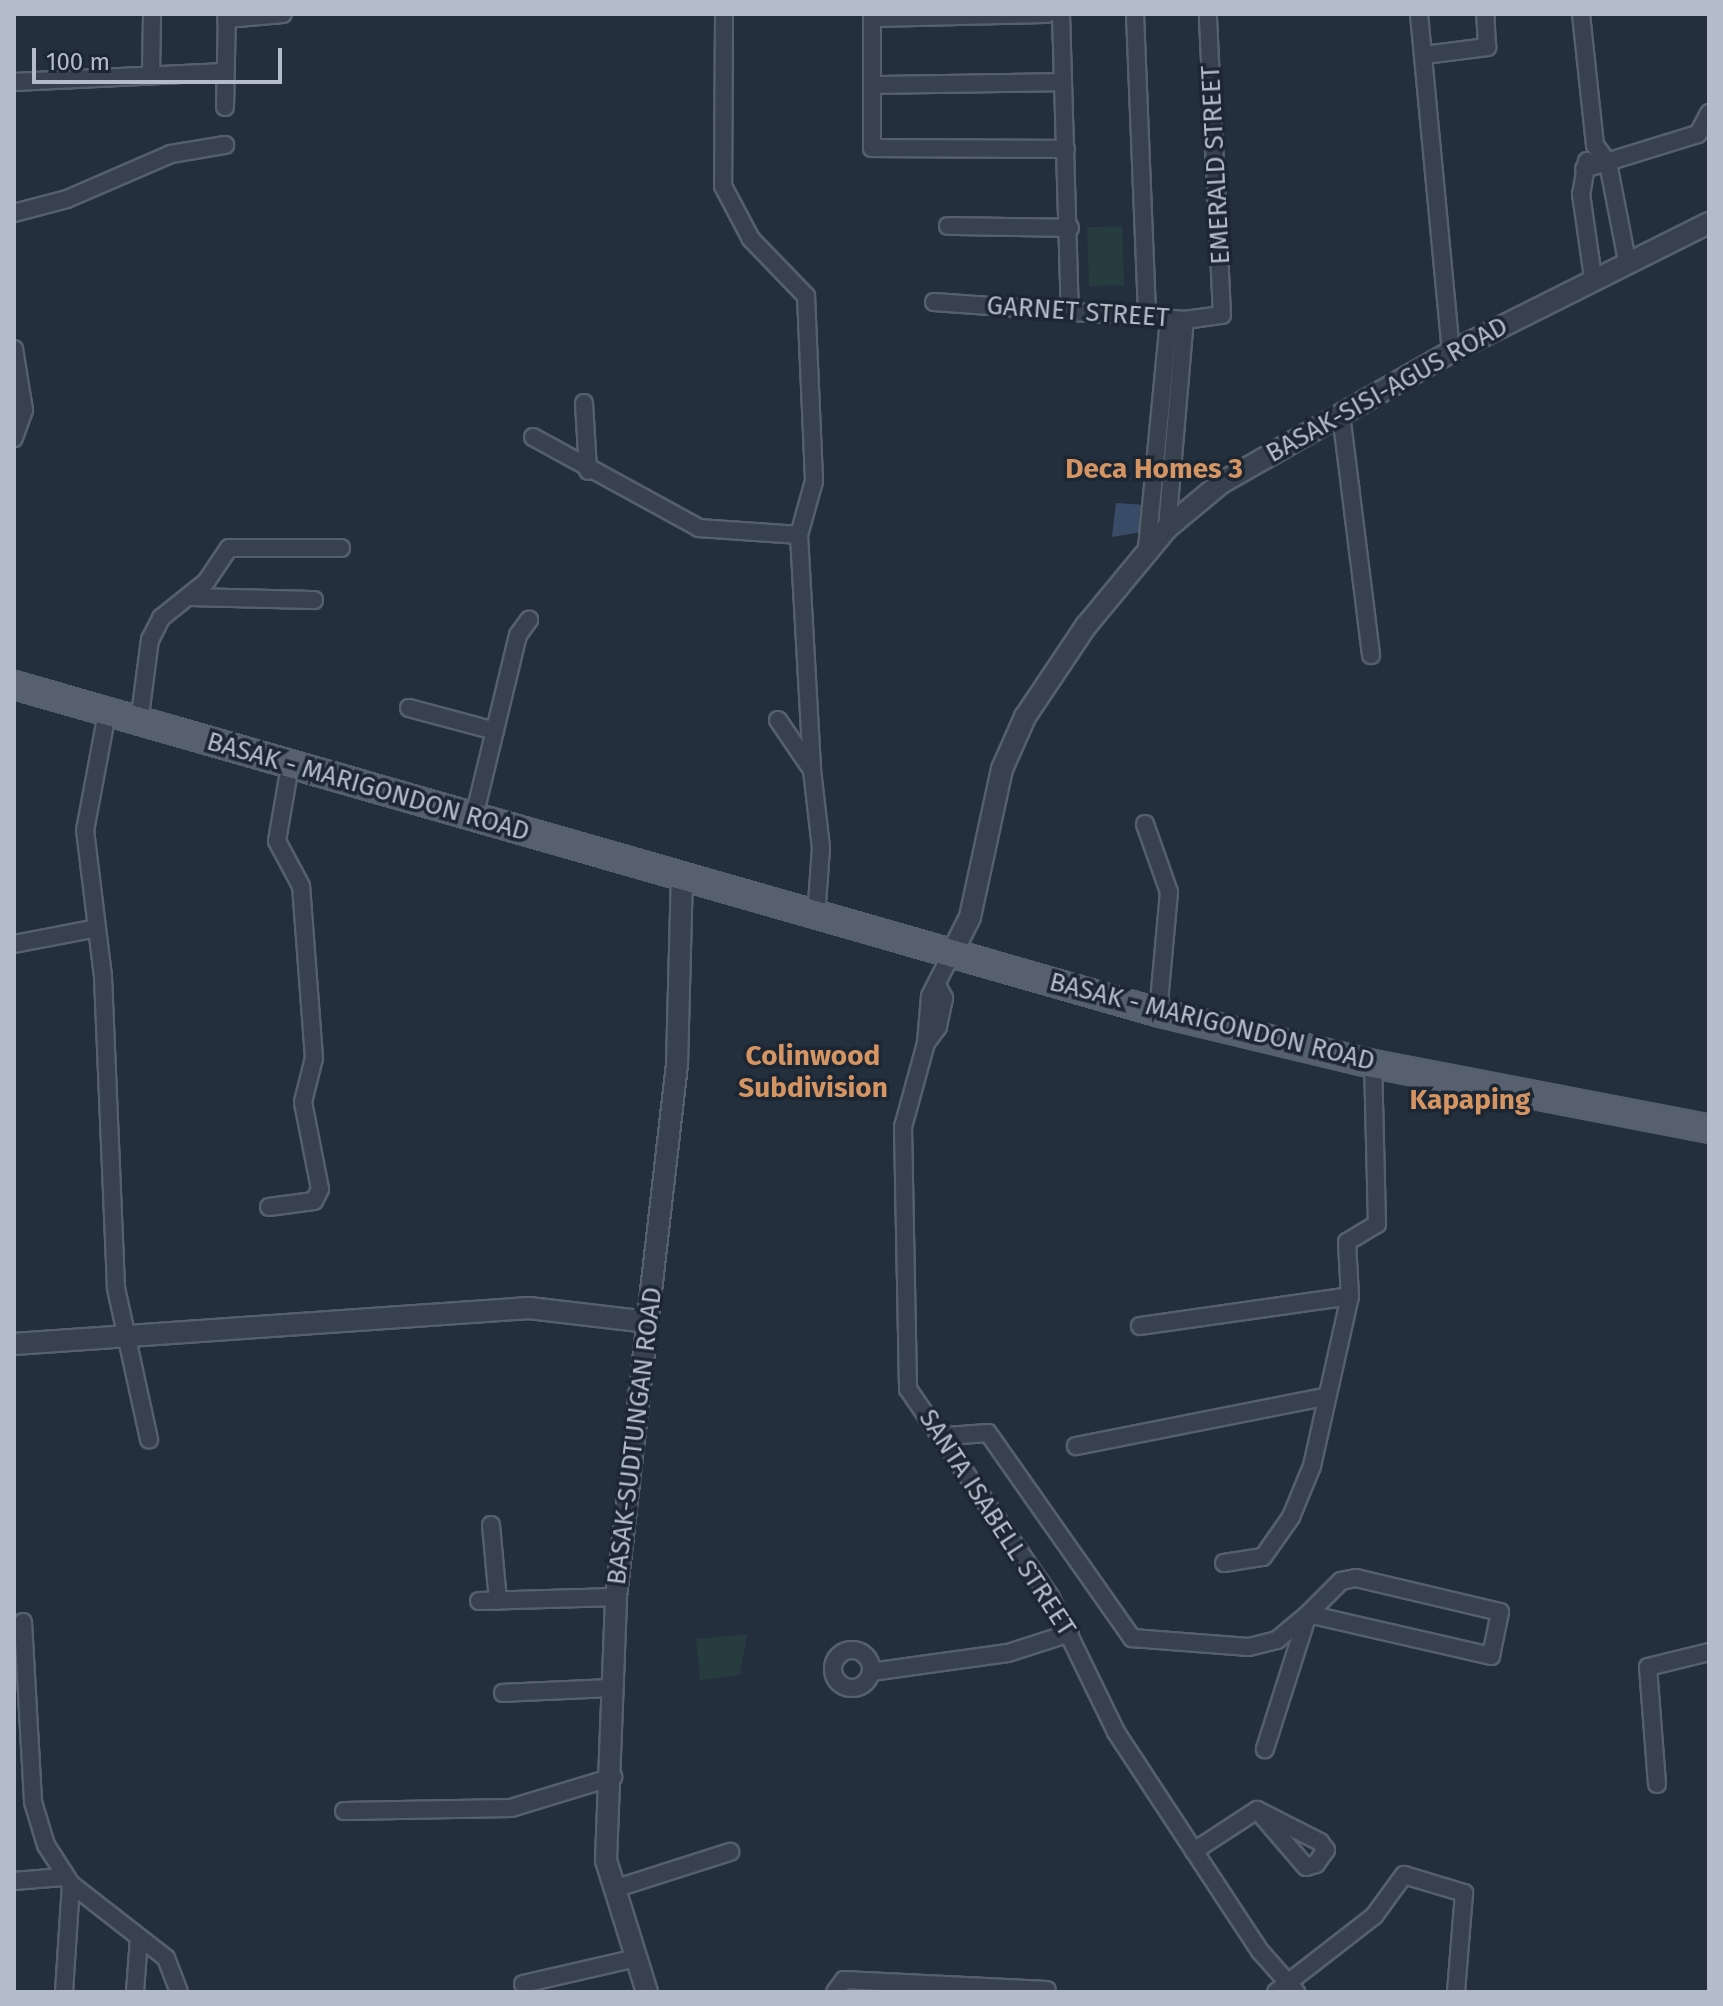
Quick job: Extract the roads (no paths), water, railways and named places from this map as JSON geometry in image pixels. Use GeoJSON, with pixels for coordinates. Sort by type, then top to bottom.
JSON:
{"type":"FeatureCollection","features":[{"type":"Feature","properties":{"kind":"main road","name":"BASAK - MARIGONDON ROAD"},"geometry":{"type":"LineString","coordinates":[[14,685],[290,766],[722,885],[761,903],[1158,1012],[1373,1064],[1709,1129]]}},
{"type":"Feature","properties":{"kind":"main road","name":"BASAK - MARIGONDON ROAD"},"geometry":{"type":"LineString","coordinates":[[722,885],[767,888],[933,939],[952,953]]}},
{"type":"Feature","properties":{"kind":"street"},"geometry":{"type":"LineString","coordinates":[[151,73],[152,14]]}},
{"type":"Feature","properties":{"kind":"street"},"geometry":{"type":"LineString","coordinates":[[225,107],[226,16],[283,14]]}},
{"type":"Feature","properties":{"kind":"street"},"geometry":{"type":"LineString","coordinates":[[724,14],[723,186],[751,239],[806,296],[814,481],[799,535],[812,770],[821,848],[817,904]]}},
{"type":"Feature","properties":{"kind":"street"},"geometry":{"type":"LineString","coordinates":[[1047,14],[872,16],[872,148],[1066,149]]}},
{"type":"Feature","properties":{"kind":"street"},"geometry":{"type":"LineString","coordinates":[[1061,14],[1070,228],[1070,311]]}},
{"type":"Feature","properties":{"kind":"street"},"geometry":{"type":"LineString","coordinates":[[1135,14],[1147,316]]}},
{"type":"Feature","properties":{"kind":"street","name":"EMERALD STREET"},"geometry":{"type":"LineString","coordinates":[[1208,14],[1222,315]]}},
{"type":"Feature","properties":{"kind":"street"},"geometry":{"type":"LineString","coordinates":[[1419,14],[1451,352]]}},
{"type":"Feature","properties":{"kind":"street"},"geometry":{"type":"LineString","coordinates":[[1424,55],[1487,47],[1485,14]]}},
{"type":"Feature","properties":{"kind":"street"},"geometry":{"type":"LineString","coordinates":[[1581,14],[1595,145],[1608,163],[1627,261]]}},
{"type":"Feature","properties":{"kind":"street"},"geometry":{"type":"LineString","coordinates":[[14,82],[151,73],[225,72]]}},
{"type":"Feature","properties":{"kind":"street"},"geometry":{"type":"LineString","coordinates":[[874,85],[1062,82]]}},
{"type":"Feature","properties":{"kind":"street"},"geometry":{"type":"LineString","coordinates":[[1584,169],[1698,134],[1709,113]]}},
{"type":"Feature","properties":{"kind":"street"},"geometry":{"type":"LineString","coordinates":[[14,213],[67,199],[171,154],[225,145]]}},
{"type":"Feature","properties":{"kind":"street"},"geometry":{"type":"LineString","coordinates":[[1593,277],[1584,169],[1595,145]]}},
{"type":"Feature","properties":{"kind":"street","name":"BASAK-SISI-AGUS ROAD"},"geometry":{"type":"LineString","coordinates":[[952,953],[970,917],[1002,769],[1025,717],[1147,548],[1167,528],[1221,483],[1451,352],[1593,277],[1709,223]]}},
{"type":"Feature","properties":{"kind":"street"},"geometry":{"type":"LineString","coordinates":[[948,226],[1070,228]]}},
{"type":"Feature","properties":{"kind":"street","name":"GARNET STREET"},"geometry":{"type":"LineString","coordinates":[[934,302],[1177,319],[1222,315]]}},
{"type":"Feature","properties":{"kind":"street"},"geometry":{"type":"LineString","coordinates":[[1167,528],[1177,319]]}},
{"type":"Feature","properties":{"kind":"street"},"geometry":{"type":"LineString","coordinates":[[1147,548],[1177,319]]}},
{"type":"Feature","properties":{"kind":"street"},"geometry":{"type":"LineString","coordinates":[[14,349],[24,410],[14,438]]}},
{"type":"Feature","properties":{"kind":"street"},"geometry":{"type":"LineString","coordinates":[[584,403],[588,471]]}},
{"type":"Feature","properties":{"kind":"street"},"geometry":{"type":"LineString","coordinates":[[1341,414],[1371,655]]}},
{"type":"Feature","properties":{"kind":"street"},"geometry":{"type":"LineString","coordinates":[[533,437],[588,471],[657,499],[699,528],[799,535]]}},
{"type":"Feature","properties":{"kind":"street"},"geometry":{"type":"LineString","coordinates":[[139,723],[150,640],[161,618],[188,597],[240,542],[341,548]]}},
{"type":"Feature","properties":{"kind":"street"},"geometry":{"type":"LineString","coordinates":[[188,597],[314,600]]}},
{"type":"Feature","properties":{"kind":"street"},"geometry":{"type":"LineString","coordinates":[[474,817],[495,731],[529,620]]}},
{"type":"Feature","properties":{"kind":"street"},"geometry":{"type":"LineString","coordinates":[[409,708],[495,731]]}},
{"type":"Feature","properties":{"kind":"street"},"geometry":{"type":"LineString","coordinates":[[107,713],[85,830],[92,929],[103,977],[116,1288],[149,1439]]}},
{"type":"Feature","properties":{"kind":"street"},"geometry":{"type":"LineString","coordinates":[[778,720],[812,770]]}},
{"type":"Feature","properties":{"kind":"street"},"geometry":{"type":"LineString","coordinates":[[269,1207],[314,1201],[320,1189],[303,1102],[314,1058],[301,886],[277,841],[290,766]]}},
{"type":"Feature","properties":{"kind":"street"},"geometry":{"type":"LineString","coordinates":[[1145,824],[1169,892],[1158,1012]]}},
{"type":"Feature","properties":{"kind":"street","name":"BASAK-SUDTUNGAN ROAD"},"geometry":{"type":"LineString","coordinates":[[647,1992],[632,1959],[606,1860],[613,1777],[616,1597],[677,1064],[682,874]]}},
{"type":"Feature","properties":{"kind":"street"},"geometry":{"type":"LineString","coordinates":[[14,944],[92,929]]}},
{"type":"Feature","properties":{"kind":"street","name":"SANTA ISABELL STREET"},"geometry":{"type":"LineString","coordinates":[[952,953],[938,987],[944,998],[938,1027],[926,1043],[903,1127],[906,1378],[947,1436],[1070,1633],[1116,1732],[1285,1989]]}},
{"type":"Feature","properties":{"kind":"street"},"geometry":{"type":"LineString","coordinates":[[1224,1563],[1263,1557],[1291,1517],[1312,1466],[1324,1397],[1350,1296],[1347,1242],[1377,1224],[1373,1064]]}},
{"type":"Feature","properties":{"kind":"street"},"geometry":{"type":"LineString","coordinates":[[1140,1326],[1350,1296]]}},
{"type":"Feature","properties":{"kind":"street"},"geometry":{"type":"LineString","coordinates":[[14,1344],[125,1332],[529,1308],[648,1322]]}},
{"type":"Feature","properties":{"kind":"street"},"geometry":{"type":"LineString","coordinates":[[1076,1446],[1324,1397]]}},
{"type":"Feature","properties":{"kind":"street"},"geometry":{"type":"LineString","coordinates":[[947,1436],[988,1433],[1132,1638],[1175,1647],[1249,1647],[1277,1640],[1341,1581],[1356,1578],[1500,1612],[1491,1656],[1308,1614]]}},
{"type":"Feature","properties":{"kind":"street"},"geometry":{"type":"LineString","coordinates":[[491,1525],[498,1601]]}},
{"type":"Feature","properties":{"kind":"street"},"geometry":{"type":"LineString","coordinates":[[479,1601],[616,1597]]}},
{"type":"Feature","properties":{"kind":"street"},"geometry":{"type":"LineString","coordinates":[[1265,1749],[1308,1614]]}},
{"type":"Feature","properties":{"kind":"street"},"geometry":{"type":"LineString","coordinates":[[23,1622],[20,1726],[33,1802],[67,1880],[64,1992]]}},
{"type":"Feature","properties":{"kind":"street"},"geometry":{"type":"LineString","coordinates":[[871,1672],[1008,1653],[1070,1633]]}},
{"type":"Feature","properties":{"kind":"street"},"geometry":{"type":"LineString","coordinates":[[1657,1784],[1648,1667],[1709,1652]]}},
{"type":"Feature","properties":{"kind":"street"},"geometry":{"type":"LineString","coordinates":[[503,1693],[614,1688]]}},
{"type":"Feature","properties":{"kind":"street"},"geometry":{"type":"LineString","coordinates":[[344,1811],[511,1808],[613,1777]]}},
{"type":"Feature","properties":{"kind":"street"},"geometry":{"type":"LineString","coordinates":[[14,1802],[33,1802]]}},
{"type":"Feature","properties":{"kind":"street"},"geometry":{"type":"LineString","coordinates":[[1194,1851],[1257,1810]]}},
{"type":"Feature","properties":{"kind":"street"},"geometry":{"type":"LineString","coordinates":[[614,1889],[730,1852]]}},
{"type":"Feature","properties":{"kind":"street"},"geometry":{"type":"LineString","coordinates":[[1285,1989],[1374,1916],[1404,1875],[1464,1893],[1456,1992]]}},
{"type":"Feature","properties":{"kind":"street"},"geometry":{"type":"LineString","coordinates":[[14,1881],[67,1880],[166,1958],[179,1992]]}},
{"type":"Feature","properties":{"kind":"street"},"geometry":{"type":"LineString","coordinates":[[135,1992],[139,1938]]}},
{"type":"Feature","properties":{"kind":"street"},"geometry":{"type":"LineString","coordinates":[[523,1984],[632,1959]]}},
{"type":"Feature","properties":{"kind":"street"},"geometry":{"type":"LineString","coordinates":[[835,1992],[844,1980],[1047,1990]]}},
{"type":"Feature","properties":{"kind":"water"},"geometry":{"type":"Polygon","coordinates":[[[1116,503],[1145,505],[1141,532],[1112,537],[1116,503]]]}},
{"type":"Feature","properties":{"kind":"district","name":"Deca Homes 3"},"geometry":{"type":"Point","coordinates":[1154,469]}},
{"type":"Feature","properties":{"kind":"district","name":"Colinwood Subdivision"},"geometry":{"type":"Point","coordinates":[813,1072]}},
{"type":"Feature","properties":{"kind":"district","name":"Kapaping"},"geometry":{"type":"Point","coordinates":[1470,1100]}}]}
